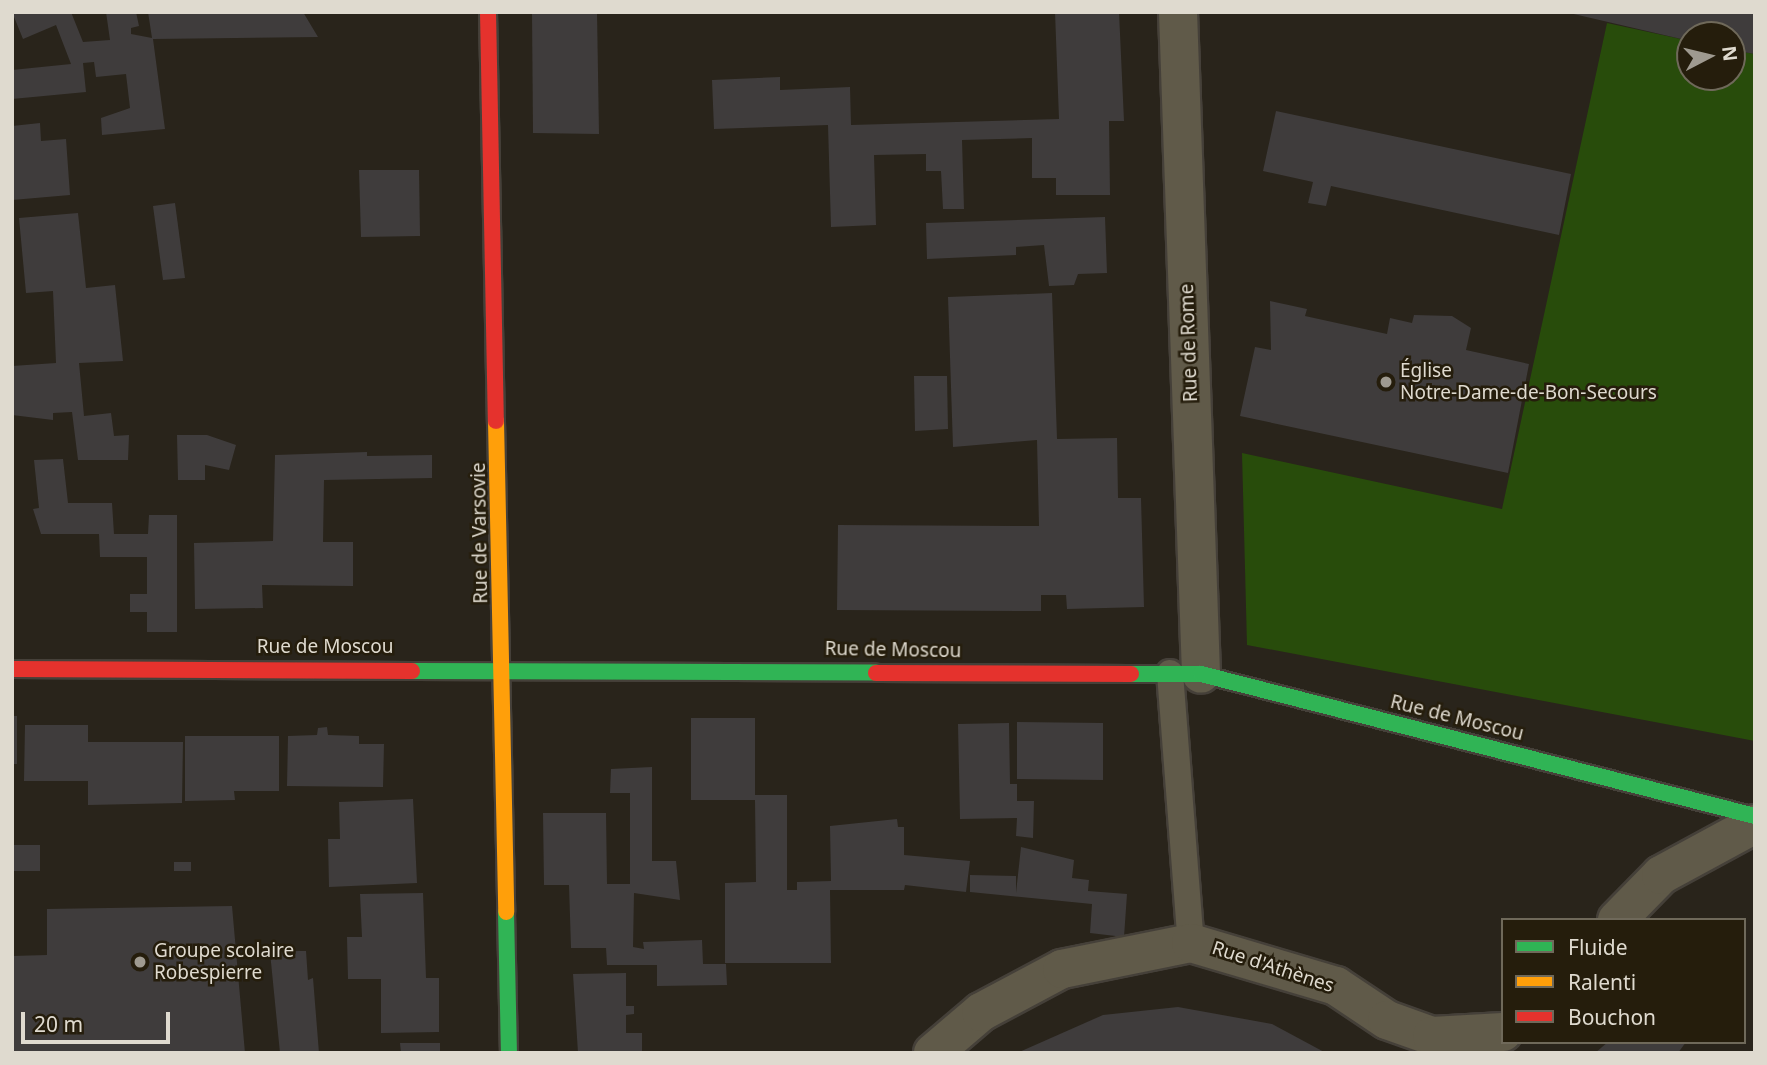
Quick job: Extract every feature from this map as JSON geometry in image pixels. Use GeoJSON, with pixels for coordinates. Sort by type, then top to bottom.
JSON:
{"type":"FeatureCollection","features":[{"type":"Feature","properties":{"kind":"street","name":"Rue de Varsovie"},"geometry":{"type":"LineString","coordinates":[[488,12],[505,667],[509,1053]]}},
{"type":"Feature","properties":{"kind":"street","name":"Rue de Rome"},"geometry":{"type":"LineString","coordinates":[[1178,12],[1185,674]]}},
{"type":"Feature","properties":{"kind":"street","name":"Rue de Moscou"},"geometry":{"type":"LineString","coordinates":[[12,669],[505,667],[1185,674],[1755,816]]}},
{"type":"Feature","properties":{"kind":"street"},"geometry":{"type":"LineString","coordinates":[[1619,918],[1661,875],[1755,824]]}},
{"type":"Feature","properties":{"kind":"street","name":"Rue d'Athènes"},"geometry":{"type":"LineString","coordinates":[[933,1053],[981,1012],[1062,968],[1191,943],[1336,986],[1387,1020],[1432,1036],[1501,1032]]}},
{"type":"Feature","properties":{"kind":"lane"},"geometry":{"type":"LineString","coordinates":[[1185,674],[1191,943]]}},
{"type":"Feature","properties":{"kind":"green space"},"geometry":{"type":"Polygon","coordinates":[[[1607,23],[1676,38],[1676,91],[1746,91],[1746,52],[1755,54],[1755,741],[1247,645],[1242,453],[1502,509],[1607,23]]]}},
{"type":"Feature","properties":{"kind":"building"},"geometry":{"type":"Polygon","coordinates":[[[12,12],[71,12],[83,42],[110,40],[106,12],[136,12],[139,26],[131,28],[131,34],[152,38],[148,12],[303,12],[318,37],[153,39],[165,129],[102,135],[101,118],[130,108],[126,74],[96,77],[94,62],[83,63],[86,92],[12,99],[12,70],[71,64],[56,25],[23,39],[12,12]]]}},
{"type":"Feature","properties":{"kind":"building"},"geometry":{"type":"Polygon","coordinates":[[[532,12],[597,12],[599,134],[533,133],[532,12]]]}},
{"type":"Feature","properties":{"kind":"building"},"geometry":{"type":"Polygon","coordinates":[[[1055,12],[1119,12],[1124,121],[1109,121],[1110,195],[1056,195],[1056,178],[1032,178],[1032,138],[962,140],[964,209],[943,209],[941,171],[926,171],[926,154],[874,155],[876,225],[831,227],[828,125],[714,129],[712,80],[780,77],[780,90],[850,87],[851,125],[1059,119],[1055,12]]]}},
{"type":"Feature","properties":{"kind":"building"},"geometry":{"type":"Polygon","coordinates":[[[1565,12],[1755,12],[1755,54],[1746,52],[1746,21],[1676,21],[1676,38],[1565,12]]]}},
{"type":"Feature","properties":{"kind":"building"},"geometry":{"type":"Polygon","coordinates":[[[1276,111],[1571,174],[1559,235],[1331,186],[1326,206],[1308,203],[1313,182],[1263,171],[1276,111]]]}},
{"type":"Feature","properties":{"kind":"building"},"geometry":{"type":"Polygon","coordinates":[[[40,123],[41,141],[66,139],[70,195],[12,200],[12,126],[40,123]]]}},
{"type":"Feature","properties":{"kind":"building"},"geometry":{"type":"Polygon","coordinates":[[[359,170],[419,170],[420,236],[361,237],[359,170]]]}},
{"type":"Feature","properties":{"kind":"building"},"geometry":{"type":"Polygon","coordinates":[[[175,203],[185,278],[163,280],[153,206],[175,203]]]}},
{"type":"Feature","properties":{"kind":"building"},"geometry":{"type":"Polygon","coordinates":[[[78,213],[86,288],[115,285],[123,361],[79,363],[84,416],[111,413],[114,436],[129,435],[128,460],[78,460],[72,412],[53,413],[53,420],[12,415],[12,366],[56,363],[53,291],[26,293],[19,218],[78,213]]]}},
{"type":"Feature","properties":{"kind":"building"},"geometry":{"type":"Polygon","coordinates":[[[1105,217],[1107,273],[1078,274],[1074,285],[1049,286],[1044,245],[1016,247],[1016,255],[927,259],[926,223],[1105,217]]]}},
{"type":"Feature","properties":{"kind":"building"},"geometry":{"type":"Polygon","coordinates":[[[1052,293],[1057,439],[1117,438],[1118,498],[1141,498],[1144,607],[1067,609],[1066,595],[1041,595],[1041,611],[837,610],[838,525],[1039,526],[1037,440],[953,447],[948,297],[1052,293]]]}},
{"type":"Feature","properties":{"kind":"building","name":"Église Notre-Dame-de-Bon-Secours"},"geometry":{"type":"Polygon","coordinates":[[[1270,301],[1307,309],[1305,316],[1387,334],[1390,318],[1412,323],[1414,315],[1452,316],[1471,328],[1466,350],[1529,364],[1508,473],[1240,416],[1255,347],[1271,350],[1270,301]]]}},
{"type":"Feature","properties":{"kind":"building"},"geometry":{"type":"Polygon","coordinates":[[[914,376],[947,376],[948,429],[915,431],[914,376]]]}},
{"type":"Feature","properties":{"kind":"building"},"geometry":{"type":"Polygon","coordinates":[[[177,435],[207,435],[236,445],[229,470],[205,465],[205,480],[178,480],[177,435]]]}},
{"type":"Feature","properties":{"kind":"building"},"geometry":{"type":"Polygon","coordinates":[[[367,452],[367,456],[432,455],[432,478],[324,480],[323,542],[353,542],[353,586],[262,585],[263,608],[195,609],[194,543],[273,541],[275,455],[367,452]]]}},
{"type":"Feature","properties":{"kind":"building"},"geometry":{"type":"Polygon","coordinates":[[[63,459],[68,503],[112,503],[114,534],[148,534],[149,515],[177,515],[177,632],[147,632],[147,612],[130,612],[130,594],[147,594],[147,557],[100,557],[99,534],[41,534],[33,509],[39,508],[34,460],[63,459]]]}},
{"type":"Feature","properties":{"kind":"building"},"geometry":{"type":"Polygon","coordinates":[[[12,716],[17,716],[17,764],[12,764],[12,716]]]}},
{"type":"Feature","properties":{"kind":"building"},"geometry":{"type":"Polygon","coordinates":[[[691,718],[755,718],[755,795],[787,795],[787,890],[797,890],[797,882],[831,881],[830,826],[897,819],[898,827],[904,827],[904,855],[970,861],[966,892],[905,885],[904,890],[830,890],[831,963],[725,963],[725,883],[756,882],[755,800],[691,800],[691,718]]]}},
{"type":"Feature","properties":{"kind":"building"},"geometry":{"type":"Polygon","coordinates":[[[1017,722],[1103,723],[1103,780],[1017,779],[1017,722]]]}},
{"type":"Feature","properties":{"kind":"building"},"geometry":{"type":"Polygon","coordinates":[[[1009,723],[1010,784],[1017,784],[1017,801],[1034,801],[1033,838],[1016,836],[1017,818],[960,819],[958,724],[1009,723]]]}},
{"type":"Feature","properties":{"kind":"building"},"geometry":{"type":"Polygon","coordinates":[[[25,725],[88,725],[88,742],[183,742],[182,803],[88,805],[88,781],[24,781],[25,725]]]}},
{"type":"Feature","properties":{"kind":"building"},"geometry":{"type":"Polygon","coordinates":[[[327,727],[328,735],[359,736],[359,744],[384,744],[383,787],[287,786],[288,736],[317,735],[318,728],[327,727]]]}},
{"type":"Feature","properties":{"kind":"building"},"geometry":{"type":"Polygon","coordinates":[[[185,736],[279,736],[279,791],[234,791],[235,800],[185,801],[185,736]]]}},
{"type":"Feature","properties":{"kind":"building"},"geometry":{"type":"Polygon","coordinates":[[[652,767],[652,861],[676,861],[680,900],[634,893],[633,947],[644,949],[643,942],[702,940],[703,964],[726,964],[727,985],[657,986],[657,965],[607,965],[606,948],[571,948],[569,885],[544,885],[543,813],[606,813],[607,884],[630,884],[630,793],[610,793],[611,769],[652,767]]]}},
{"type":"Feature","properties":{"kind":"building"},"geometry":{"type":"Polygon","coordinates":[[[413,799],[417,883],[329,887],[328,839],[340,839],[339,802],[413,799]]]}},
{"type":"Feature","properties":{"kind":"building"},"geometry":{"type":"Polygon","coordinates":[[[12,845],[40,845],[40,871],[12,871],[12,845]]]}},
{"type":"Feature","properties":{"kind":"building"},"geometry":{"type":"Polygon","coordinates":[[[1021,847],[1074,860],[1072,878],[1089,880],[1088,891],[1127,894],[1124,937],[1090,933],[1092,904],[970,892],[970,875],[1016,876],[1016,893],[1021,847]]]}},
{"type":"Feature","properties":{"kind":"building"},"geometry":{"type":"Polygon","coordinates":[[[174,862],[191,862],[191,871],[174,871],[174,862]]]}},
{"type":"Feature","properties":{"kind":"building"},"geometry":{"type":"Polygon","coordinates":[[[423,893],[426,978],[439,978],[439,1032],[381,1033],[381,979],[348,979],[347,937],[362,937],[360,894],[423,893]]]}},
{"type":"Feature","properties":{"kind":"building","name":"Groupe scolaire Robespierre"},"geometry":{"type":"Polygon","coordinates":[[[232,906],[245,1053],[12,1053],[12,956],[47,955],[47,909],[232,906]]]}},
{"type":"Feature","properties":{"kind":"building"},"geometry":{"type":"Polygon","coordinates":[[[306,951],[308,980],[313,978],[319,1053],[280,1053],[270,952],[306,951]]]}},
{"type":"Feature","properties":{"kind":"building"},"geometry":{"type":"Polygon","coordinates":[[[626,973],[626,1006],[634,1006],[634,1014],[626,1015],[626,1033],[642,1033],[642,1053],[578,1053],[573,974],[626,973]]]}},
{"type":"Feature","properties":{"kind":"building"},"geometry":{"type":"Polygon","coordinates":[[[1178,1007],[1272,1024],[1326,1053],[1017,1053],[1103,1015],[1178,1007]]]}},
{"type":"Feature","properties":{"kind":"building"},"geometry":{"type":"Polygon","coordinates":[[[400,1043],[440,1043],[440,1053],[401,1053],[400,1043]]]}},
{"type":"Feature","properties":{"kind":"building"},"geometry":{"type":"Polygon","coordinates":[[[1606,1044],[1685,1044],[1678,1053],[1595,1053],[1606,1044]]]}},
{"type":"Feature","properties":{"kind":"traffic: fast"},"geometry":{"type":"LineString","coordinates":[[412,671],[876,673]]}},
{"type":"Feature","properties":{"kind":"traffic: fast"},"geometry":{"type":"LineString","coordinates":[[1131,674],[1201,674],[1755,816]]}},
{"type":"Feature","properties":{"kind":"traffic: fast"},"geometry":{"type":"LineString","coordinates":[[506,912],[509,1053]]}},
{"type":"Feature","properties":{"kind":"traffic: slow"},"geometry":{"type":"LineString","coordinates":[[496,421],[506,912]]}},
{"type":"Feature","properties":{"kind":"traffic: jam"},"geometry":{"type":"LineString","coordinates":[[488,12],[496,421]]}},
{"type":"Feature","properties":{"kind":"traffic: jam"},"geometry":{"type":"LineString","coordinates":[[12,669],[412,671]]}},
{"type":"Feature","properties":{"kind":"traffic: jam"},"geometry":{"type":"LineString","coordinates":[[876,673],[1131,674]]}},
{"type":"Feature","properties":{"kind":"place","name":"Église Notre-Dame-de-Bon-Secours"},"geometry":{"type":"Point","coordinates":[1386,382]}},
{"type":"Feature","properties":{"kind":"place","name":"Groupe scolaire Robespierre"},"geometry":{"type":"Point","coordinates":[140,962]}}]}
